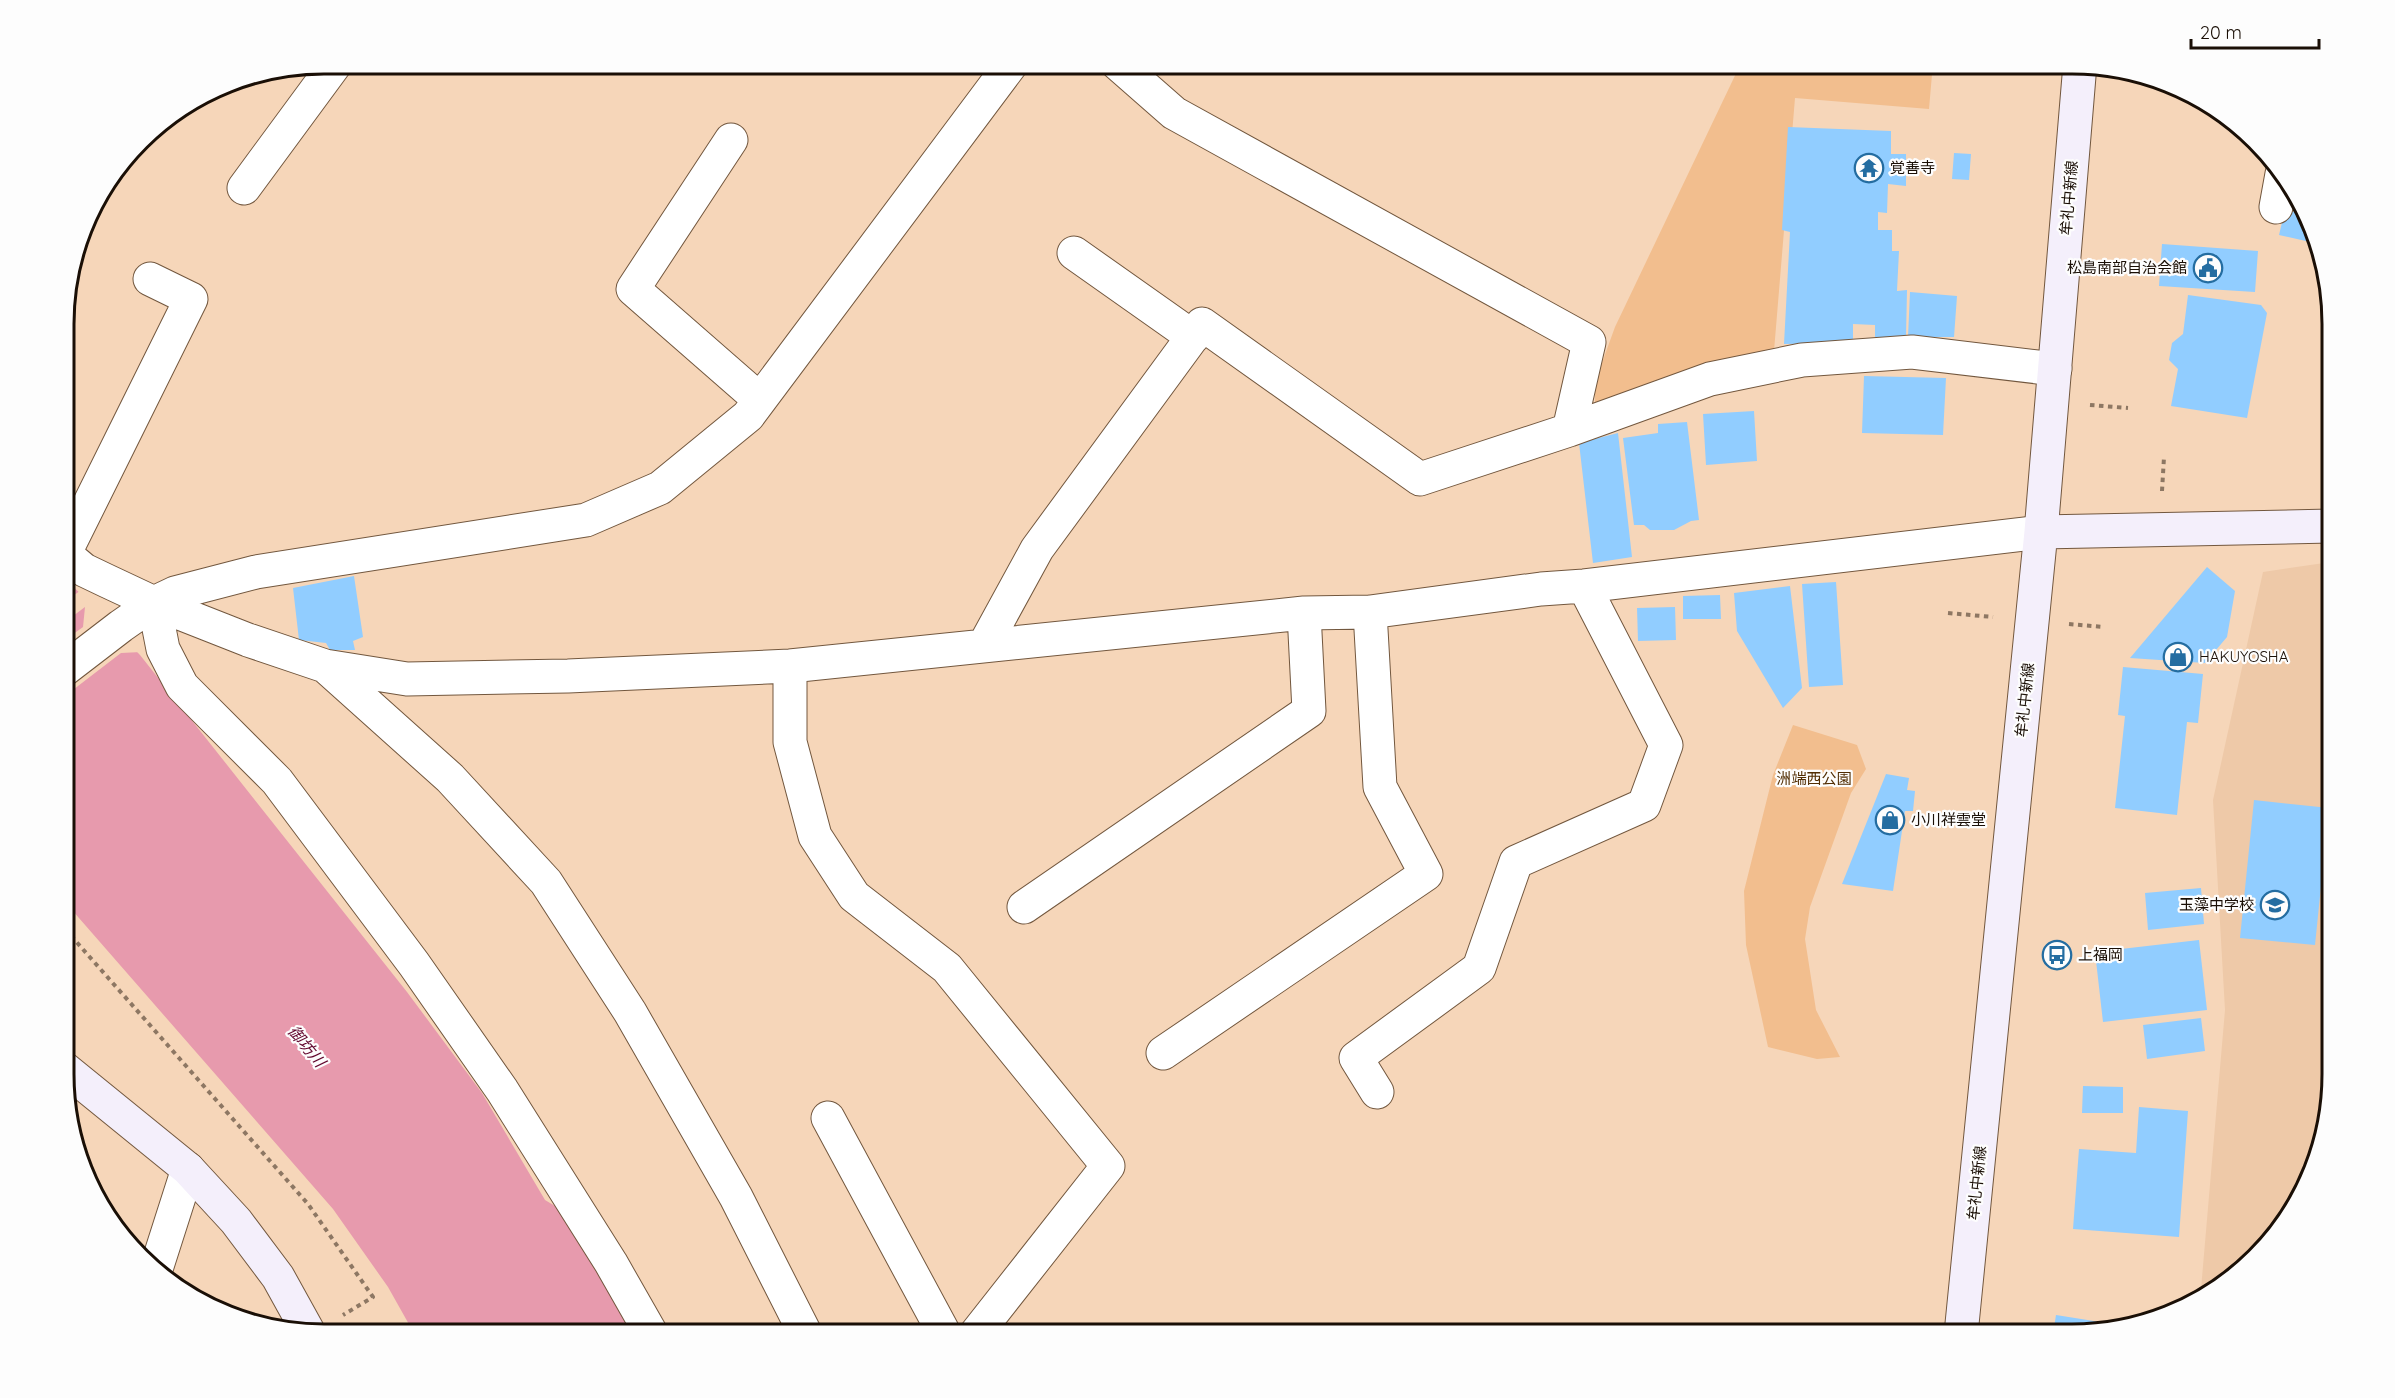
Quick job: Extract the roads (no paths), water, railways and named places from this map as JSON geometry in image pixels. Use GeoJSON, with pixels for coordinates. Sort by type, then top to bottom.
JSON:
{"type":"FeatureCollection","features":[{"type":"Feature","properties":{"kind":"main road","name":"牟礼中新線"},"geometry":{"type":"LineString","coordinates":[[1962,1324],[2041,532],[2079,74]]}},
{"type":"Feature","properties":{"kind":"main road"},"geometry":{"type":"LineString","coordinates":[[2041,532],[2322,526]]}},
{"type":"Feature","properties":{"kind":"main road"},"geometry":{"type":"LineString","coordinates":[[74,1076],[188,1169],[236,1221],[278,1277],[304,1324]]}},
{"type":"Feature","properties":{"kind":"street"},"geometry":{"type":"LineString","coordinates":[[244,188],[328,74]]}},
{"type":"Feature","properties":{"kind":"street"},"geometry":{"type":"LineString","coordinates":[[74,662],[154,603],[175,593],[256,572],[586,520],[660,488],[748,416],[1004,74]]}},
{"type":"Feature","properties":{"kind":"street"},"geometry":{"type":"LineString","coordinates":[[1130,74],[1174,113],[1589,342],[1569,430]]}},
{"type":"Feature","properties":{"kind":"street"},"geometry":{"type":"LineString","coordinates":[[731,140],[633,290],[760,400]]}},
{"type":"Feature","properties":{"kind":"street"},"geometry":{"type":"LineString","coordinates":[[2276,207],[2280,187]]}},
{"type":"Feature","properties":{"kind":"street"},"geometry":{"type":"LineString","coordinates":[[1074,253],[1193,337]]}},
{"type":"Feature","properties":{"kind":"street"},"geometry":{"type":"LineString","coordinates":[[74,535],[191,299],[150,279]]}},
{"type":"Feature","properties":{"kind":"street"},"geometry":{"type":"LineString","coordinates":[[984,646],[1037,549],[1202,324],[1420,479],[1569,430],[1710,379],[1802,360],[1912,352],[2055,369]]}},
{"type":"Feature","properties":{"kind":"street"},"geometry":{"type":"LineString","coordinates":[[74,561],[84,570],[154,603],[248,640],[325,666],[407,679],[568,676],[790,666],[1304,613],[1370,612],[1541,589],[1584,586],[2041,532]]}},
{"type":"Feature","properties":{"kind":"street"},"geometry":{"type":"LineString","coordinates":[[1377,1092],[1356,1058],[1479,968],[1516,862],[1644,805],[1666,745],[1584,586]]}},
{"type":"Feature","properties":{"kind":"street"},"geometry":{"type":"LineString","coordinates":[[154,603],[163,648],[182,686],[277,781],[414,964],[502,1090],[611,1263],[646,1324]]}},
{"type":"Feature","properties":{"kind":"street"},"geometry":{"type":"LineString","coordinates":[[1163,1053],[1426,874],[1380,787],[1370,612]]}},
{"type":"Feature","properties":{"kind":"street"},"geometry":{"type":"LineString","coordinates":[[1024,907],[1309,711],[1304,613]]}},
{"type":"Feature","properties":{"kind":"street"},"geometry":{"type":"LineString","coordinates":[[325,666],[450,778],[546,882],[630,1012],[725,1176],[800,1324]]}},
{"type":"Feature","properties":{"kind":"street"},"geometry":{"type":"LineString","coordinates":[[790,666],[790,742],[815,836],[854,896],[947,968],[1108,1166],[984,1324]]}},
{"type":"Feature","properties":{"kind":"street"},"geometry":{"type":"LineString","coordinates":[[828,1118],[939,1324]]}},
{"type":"Feature","properties":{"kind":"street"},"geometry":{"type":"LineString","coordinates":[[158,1261],[188,1169]]}},
{"type":"Feature","properties":{"kind":"water","name":"御坊川"},"geometry":{"type":"Polygon","coordinates":[[[74,587],[140,655],[407,992],[482,1093],[545,1200],[555,1206],[572,1223],[633,1324],[409,1324],[388,1287],[333,1209],[74,912],[74,587]]]}},
{"type":"Feature","properties":{"kind":"place","name":"覚善寺"},"geometry":{"type":"Point","coordinates":[1869,168]}},
{"type":"Feature","properties":{"kind":"place","name":"松島南部自治会館"},"geometry":{"type":"Point","coordinates":[2208,268]}},
{"type":"Feature","properties":{"kind":"place","name":"HAKUYOSHA"},"geometry":{"type":"Point","coordinates":[2178,657]}},
{"type":"Feature","properties":{"kind":"place","name":"小川祥雲堂"},"geometry":{"type":"Point","coordinates":[1890,820]}},
{"type":"Feature","properties":{"kind":"place","name":"玉藻中学校"},"geometry":{"type":"Point","coordinates":[2275,905]}},
{"type":"Feature","properties":{"kind":"place","name":"上福岡"},"geometry":{"type":"Point","coordinates":[2057,955]}},
{"type":"Feature","properties":{"kind":"park label","name":"洲端西公園"},"geometry":{"type":"Point","coordinates":[1814,779]}}]}
